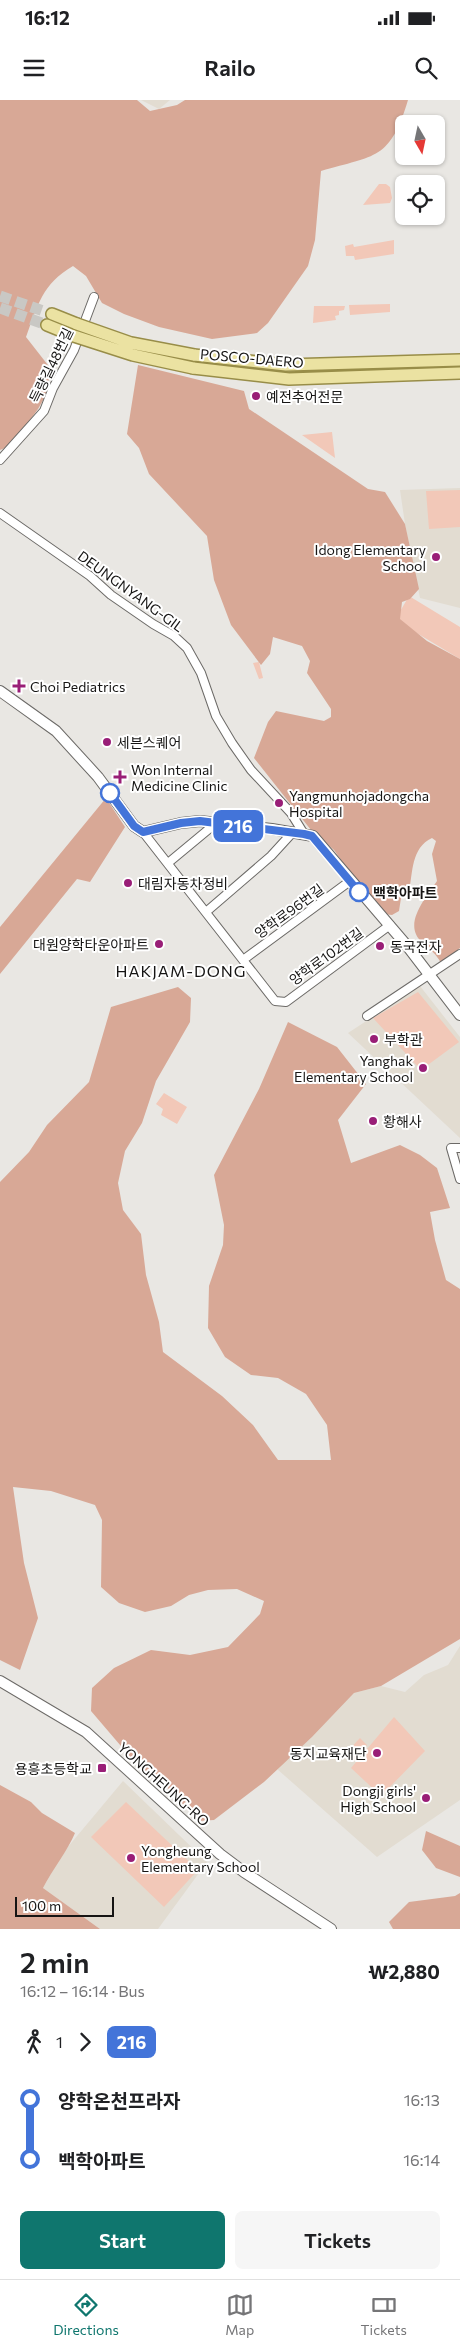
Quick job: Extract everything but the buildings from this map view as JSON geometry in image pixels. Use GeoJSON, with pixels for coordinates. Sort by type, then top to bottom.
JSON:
{"type":"FeatureCollection","features":[{"type":"Feature","properties":{"kind":"main road","name":"POSCO-DAERO"},"geometry":{"type":"LineString","coordinates":[[52,314],[131,343],[194,356],[286,365],[460,360]]}},
{"type":"Feature","properties":{"kind":"main road","name":"POSCO-DAERO"},"geometry":{"type":"LineString","coordinates":[[47,326],[133,354],[193,368],[289,379],[460,373]]}},
{"type":"Feature","properties":{"kind":"street","name":"득량길48번길"},"geometry":{"type":"LineString","coordinates":[[0,460],[44,411],[53,388],[74,350],[94,297]]}},
{"type":"Feature","properties":{"kind":"street","name":"DEUNGNYANG-GIL"},"geometry":{"type":"LineString","coordinates":[[0,513],[90,576],[111,595],[174,636],[187,648],[201,673],[216,716],[232,743],[251,770],[291,813],[304,834]]}},
{"type":"Feature","properties":{"kind":"street"},"geometry":{"type":"LineString","coordinates":[[0,690],[56,731],[98,777],[134,826],[143,832],[243,960]]}},
{"type":"Feature","properties":{"kind":"street"},"geometry":{"type":"LineString","coordinates":[[143,832],[181,823],[200,821],[312,836],[350,882],[390,925],[460,1014]]}},
{"type":"Feature","properties":{"kind":"street"},"geometry":{"type":"LineString","coordinates":[[168,863],[215,824]]}},
{"type":"Feature","properties":{"kind":"street"},"geometry":{"type":"LineString","coordinates":[[206,912],[271,856],[293,832]]}},
{"type":"Feature","properties":{"kind":"street","name":"양학로96번길"},"geometry":{"type":"LineString","coordinates":[[243,960],[350,882]]}},
{"type":"Feature","properties":{"kind":"street","name":"양학로102번길"},"geometry":{"type":"LineString","coordinates":[[243,960],[275,1001],[286,1002],[390,925]]}},
{"type":"Feature","properties":{"kind":"street"},"geometry":{"type":"LineString","coordinates":[[368,1016],[460,954]]}},
{"type":"Feature","properties":{"kind":"street"},"geometry":{"type":"LineString","coordinates":[[460,1148],[451,1148],[460,1179]]}},
{"type":"Feature","properties":{"kind":"street","name":"YONGHEUNG-RO"},"geometry":{"type":"LineString","coordinates":[[0,1681],[86,1732],[220,1854],[331,1929]]}},
{"type":"Feature","properties":{"kind":"shaded area"},"geometry":{"type":"Polygon","coordinates":[[[0,100],[137,100],[150,111],[177,105],[185,100],[408,100],[403,115],[395,115],[395,134],[387,145],[368,157],[321,171],[315,240],[308,266],[268,323],[257,333],[212,339],[159,327],[124,314],[102,303],[86,276],[73,266],[54,280],[42,296],[26,337],[51,369],[46,395],[12,445],[0,450],[0,100]]]}},
{"type":"Feature","properties":{"kind":"shaded area"},"geometry":{"type":"Polygon","coordinates":[[[141,100],[170,100],[159,109],[141,100]]]}},
{"type":"Feature","properties":{"kind":"shaded area"},"geometry":{"type":"Polygon","coordinates":[[[379,184],[386,184],[390,187],[392,198],[390,203],[363,205],[379,184]]]}},
{"type":"Feature","properties":{"kind":"shaded area"},"geometry":{"type":"Polygon","coordinates":[[[394,240],[394,254],[355,260],[354,256],[346,256],[345,246],[353,244],[354,247],[394,240]]]}},
{"type":"Feature","properties":{"kind":"shaded area"},"geometry":{"type":"Polygon","coordinates":[[[390,304],[390,312],[350,315],[349,305],[390,304]]]}},
{"type":"Feature","properties":{"kind":"shaded area"},"geometry":{"type":"Polygon","coordinates":[[[314,306],[345,306],[344,310],[339,311],[339,315],[335,316],[336,320],[313,323],[314,306]]]}},
{"type":"Feature","properties":{"kind":"shaded area"},"geometry":{"type":"Polygon","coordinates":[[[138,365],[244,391],[249,409],[368,489],[385,492],[405,524],[419,589],[410,599],[402,602],[400,619],[427,641],[460,659],[460,948],[441,963],[417,936],[414,928],[422,903],[437,881],[432,854],[436,841],[432,838],[420,848],[412,869],[409,892],[401,898],[399,911],[392,915],[384,914],[356,881],[334,850],[311,830],[254,758],[268,722],[276,711],[324,721],[331,717],[331,709],[307,673],[310,661],[302,646],[273,637],[270,654],[261,665],[231,625],[214,580],[207,536],[149,474],[139,448],[127,434],[138,365]]]}},
{"type":"Feature","properties":{"kind":"shaded area"},"geometry":{"type":"Polygon","coordinates":[[[332,432],[335,458],[302,435],[332,432]]]}},
{"type":"Feature","properties":{"kind":"shaded area","name":"Idong Elementary School"},"geometry":{"type":"Polygon","coordinates":[[[460,488],[460,608],[420,598],[400,490],[460,488]]]}},
{"type":"Feature","properties":{"kind":"shaded area"},"geometry":{"type":"Polygon","coordinates":[[[460,490],[460,527],[429,529],[426,491],[460,490]]]}},
{"type":"Feature","properties":{"kind":"shaded area"},"geometry":{"type":"Polygon","coordinates":[[[409,596],[460,627],[460,659],[395,620],[409,596]]]}},
{"type":"Feature","properties":{"kind":"shaded area"},"geometry":{"type":"Polygon","coordinates":[[[259,662],[263,678],[259,679],[253,663],[259,662]]]}},
{"type":"Feature","properties":{"kind":"shaded area"},"geometry":{"type":"Polygon","coordinates":[[[106,798],[125,827],[90,882],[77,879],[0,974],[0,927],[106,798]]]}},
{"type":"Feature","properties":{"kind":"shaded area","name":"Yanghak Elementary School"},"geometry":{"type":"Polygon","coordinates":[[[420,986],[460,1037],[460,1138],[348,1033],[420,986]]]}},
{"type":"Feature","properties":{"kind":"shaded area"},"geometry":{"type":"Polygon","coordinates":[[[178,987],[191,998],[190,1022],[156,1081],[142,1123],[125,1151],[118,1183],[123,1210],[141,1234],[146,1275],[159,1322],[163,1352],[222,1396],[253,1425],[278,1460],[331,1460],[327,1425],[306,1394],[278,1378],[251,1375],[225,1357],[208,1328],[209,1286],[223,1245],[224,1225],[214,1175],[259,1089],[288,1022],[337,1047],[366,1084],[338,1120],[351,1163],[400,1145],[420,1155],[437,1168],[450,1208],[430,1212],[435,1240],[446,1280],[460,1289],[460,1639],[381,1686],[354,1693],[312,1737],[264,1782],[214,1820],[198,1821],[166,1786],[138,1766],[91,1711],[92,1688],[114,1668],[151,1650],[190,1655],[228,1647],[260,1614],[264,1601],[237,1589],[208,1590],[189,1595],[171,1606],[145,1612],[119,1603],[101,1587],[102,1520],[95,1505],[51,1491],[13,1487],[24,1563],[38,1618],[20,1670],[0,1660],[0,1182],[29,1152],[47,1125],[89,1082],[111,1007],[178,987]]]}},
{"type":"Feature","properties":{"kind":"shaded area"},"geometry":{"type":"Polygon","coordinates":[[[418,992],[459,1042],[421,1070],[373,1018],[418,992]]]}},
{"type":"Feature","properties":{"kind":"shaded area"},"geometry":{"type":"Polygon","coordinates":[[[164,1093],[187,1107],[177,1124],[161,1115],[163,1109],[156,1104],[164,1093]]]}},
{"type":"Feature","properties":{"kind":"shaded area","name":"동지교육재단"},"geometry":{"type":"Polygon","coordinates":[[[460,1646],[460,1800],[377,1857],[277,1769],[312,1737],[354,1693],[381,1686],[405,1692],[424,1675],[448,1665],[460,1646]]]}},
{"type":"Feature","properties":{"kind":"shaded area"},"geometry":{"type":"Polygon","coordinates":[[[394,1717],[425,1751],[381,1796],[351,1768],[394,1717]]]}},
{"type":"Feature","properties":{"kind":"shaded area"},"geometry":{"type":"Polygon","coordinates":[[[360,1738],[367,1745],[353,1762],[344,1755],[360,1738]]]}},
{"type":"Feature","properties":{"kind":"shaded area","name":"Yongheung Elementary School"},"geometry":{"type":"Polygon","coordinates":[[[123,1781],[207,1862],[158,1929],[100,1929],[43,1888],[62,1854],[123,1781]]]}},
{"type":"Feature","properties":{"kind":"shaded area"},"geometry":{"type":"Polygon","coordinates":[[[0,1785],[31,1802],[42,1813],[75,1833],[43,1888],[100,1929],[0,1929],[0,1785]]]}},
{"type":"Feature","properties":{"kind":"shaded area"},"geometry":{"type":"Polygon","coordinates":[[[126,1802],[198,1870],[164,1907],[91,1837],[126,1802]]]}},
{"type":"Feature","properties":{"kind":"shaded area"},"geometry":{"type":"Polygon","coordinates":[[[426,1831],[460,1846],[460,1877],[436,1868],[422,1850],[426,1831]]]}},
{"type":"Feature","properties":{"kind":"shaded area"},"geometry":{"type":"Polygon","coordinates":[[[460,1893],[460,1929],[393,1929],[389,1922],[409,1902],[455,1896],[460,1893]]]}},
{"type":"Feature","properties":{"kind":"tunnel"},"geometry":{"type":"LineString","coordinates":[[0,296],[52,314]]}},
{"type":"Feature","properties":{"kind":"tunnel"},"geometry":{"type":"LineString","coordinates":[[0,308],[47,325]]}},
{"type":"Feature","properties":{"kind":"bus line","name":"216"},"geometry":{"type":"LineString","coordinates":[[110,793],[134,826],[143,832],[181,823],[200,821],[272,829],[312,836],[359,892]]}},
{"type":"Feature","properties":{"kind":"place","name":"예전추어전문"},"geometry":{"type":"Point","coordinates":[256,396]}},
{"type":"Feature","properties":{"kind":"place","name":"Idong Elementary School"},"geometry":{"type":"Point","coordinates":[436,557]}},
{"type":"Feature","properties":{"kind":"place","name":"Choi Pediatrics"},"geometry":{"type":"Point","coordinates":[19,686]}},
{"type":"Feature","properties":{"kind":"place","name":"세븐스퀘어"},"geometry":{"type":"Point","coordinates":[107,742]}},
{"type":"Feature","properties":{"kind":"place","name":"Won Internal Medicine Clinic"},"geometry":{"type":"Point","coordinates":[120,777]}},
{"type":"Feature","properties":{"kind":"place","name":"Yangmunhojadongcha Hospital"},"geometry":{"type":"Point","coordinates":[279,803]}},
{"type":"Feature","properties":{"kind":"place","name":"대림자동차정비"},"geometry":{"type":"Point","coordinates":[128,883]}},
{"type":"Feature","properties":{"kind":"place","name":"백학아파트"},"geometry":{"type":"Point","coordinates":[359,892]}},
{"type":"Feature","properties":{"kind":"place","name":"대원양학타운아파트"},"geometry":{"type":"Point","coordinates":[159,944]}},
{"type":"Feature","properties":{"kind":"place","name":"동국전자"},"geometry":{"type":"Point","coordinates":[380,946]}},
{"type":"Feature","properties":{"kind":"place","name":"부학관"},"geometry":{"type":"Point","coordinates":[374,1039]}},
{"type":"Feature","properties":{"kind":"place","name":"Yanghak Elementary School"},"geometry":{"type":"Point","coordinates":[423,1068]}},
{"type":"Feature","properties":{"kind":"place","name":"황해사"},"geometry":{"type":"Point","coordinates":[373,1121]}},
{"type":"Feature","properties":{"kind":"place","name":"동지교육재단"},"geometry":{"type":"Point","coordinates":[377,1753]}},
{"type":"Feature","properties":{"kind":"place","name":"용흥초등학교"},"geometry":{"type":"Point","coordinates":[102,1768]}},
{"type":"Feature","properties":{"kind":"place","name":"Dongji girls' High School"},"geometry":{"type":"Point","coordinates":[426,1798]}},
{"type":"Feature","properties":{"kind":"place","name":"Yongheung Elementary School"},"geometry":{"type":"Point","coordinates":[131,1858]}},
{"type":"Feature","properties":{"kind":"district","name":"HAKJAM-DONG"},"geometry":{"type":"Point","coordinates":[181,970]}}]}
